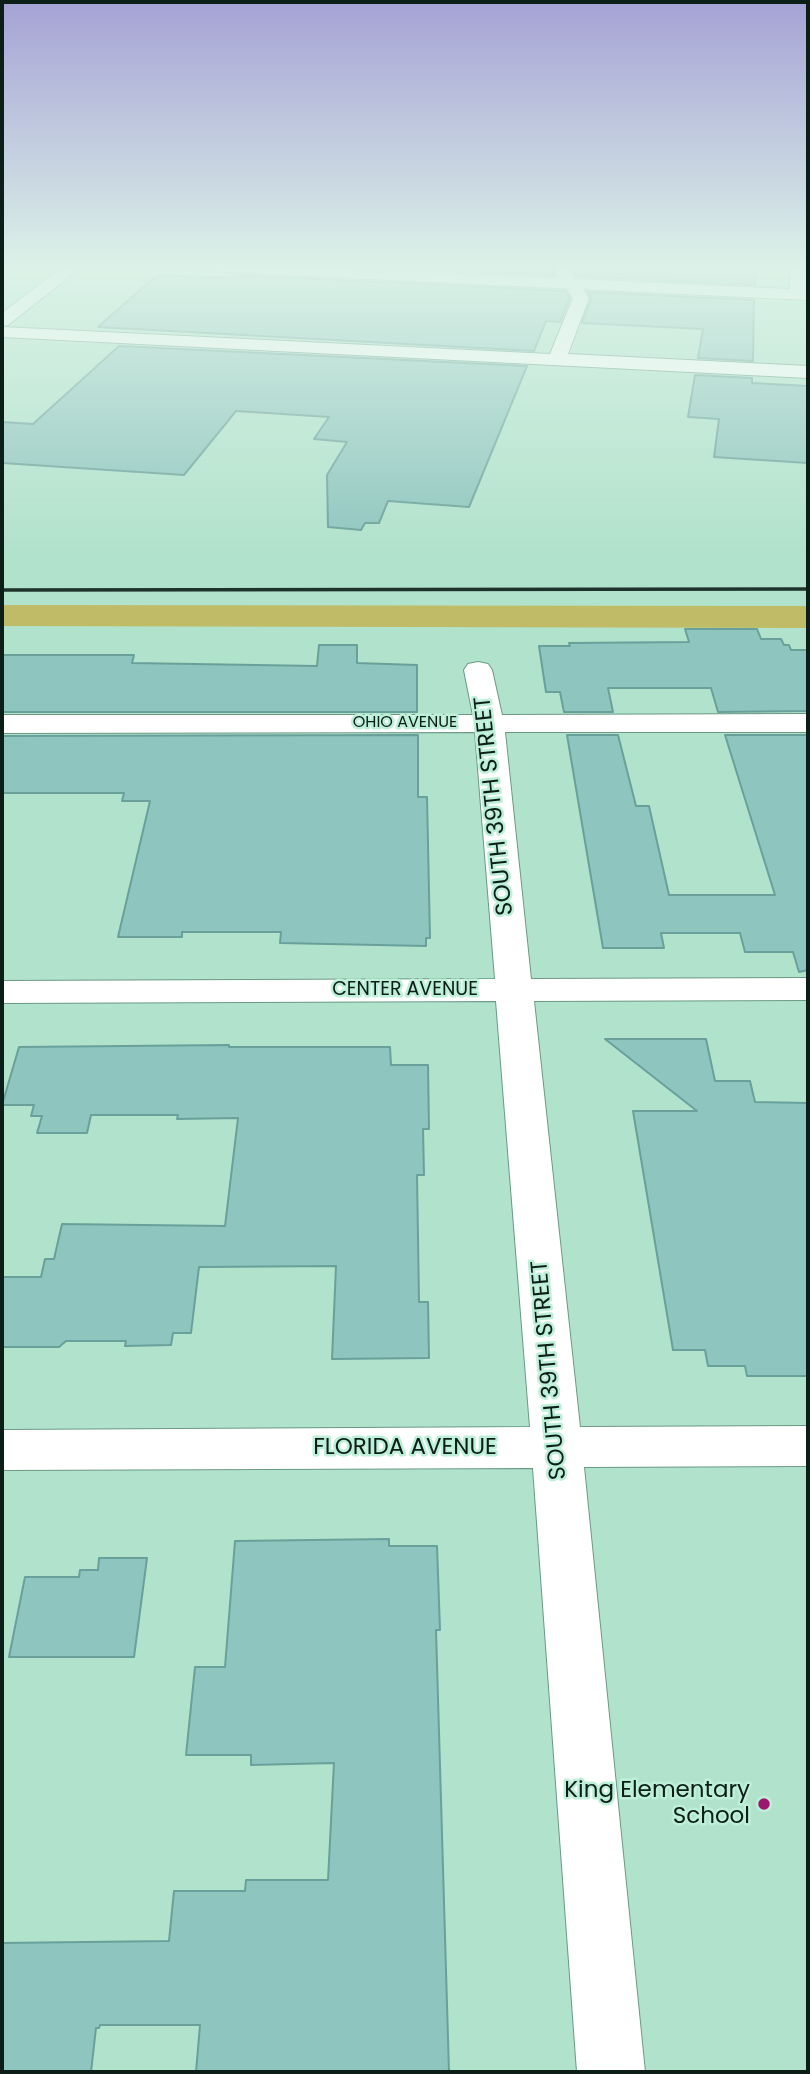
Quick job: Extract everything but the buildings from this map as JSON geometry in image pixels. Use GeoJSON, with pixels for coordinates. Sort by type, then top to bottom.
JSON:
{"type":"FeatureCollection","features":[{"type":"Feature","properties":{"kind":"street"},"geometry":{"type":"LineString","coordinates":[[594,362],[808,372]]}},
{"type":"Feature","properties":{"kind":"street","name":"SOUTH 39TH STREET"},"geometry":{"type":"LineString","coordinates":[[478,670],[489,723],[557,1447],[611,2072]]}},
{"type":"Feature","properties":{"kind":"street","name":"OHIO AVENUE"},"geometry":{"type":"LineString","coordinates":[[2,724],[808,723]]}},
{"type":"Feature","properties":{"kind":"street","name":"CENTER AVENUE"},"geometry":{"type":"LineString","coordinates":[[2,992],[808,989]]}},
{"type":"Feature","properties":{"kind":"street","name":"FLORIDA AVENUE"},"geometry":{"type":"LineString","coordinates":[[2,1450],[808,1446]]}},
{"type":"Feature","properties":{"kind":"shaded area"},"geometry":{"type":"Polygon","coordinates":[[[2,605],[808,606],[808,628],[2,626],[2,605]]]}},
{"type":"Feature","properties":{"kind":"railway"},"geometry":{"type":"LineString","coordinates":[[2,590],[808,589]]}},
{"type":"Feature","properties":{"kind":"place","name":"King Elementary School"},"geometry":{"type":"Point","coordinates":[764,1804]}}]}
